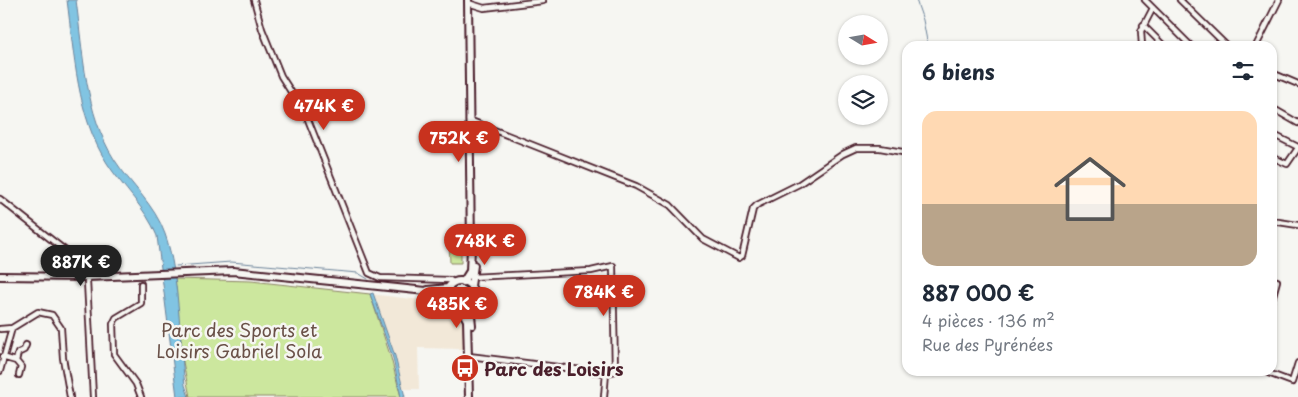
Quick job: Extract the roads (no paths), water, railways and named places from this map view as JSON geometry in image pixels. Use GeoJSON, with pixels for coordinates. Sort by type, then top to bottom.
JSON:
{"type":"FeatureCollection","features":[{"type":"Feature","properties":{"kind":"main road"},"geometry":{"type":"LineString","coordinates":[[468,2],[470,248],[474,260],[468,278],[474,298],[470,306],[472,321],[469,341]]}},
{"type":"Feature","properties":{"kind":"main road"},"geometry":{"type":"LineString","coordinates":[[0,276],[70,277],[178,272],[264,273],[426,291],[447,298]]}},
{"type":"Feature","properties":{"kind":"main road"},"geometry":{"type":"LineString","coordinates":[[426,291],[451,285],[468,278]]}},
{"type":"Feature","properties":{"kind":"main road"},"geometry":{"type":"LineString","coordinates":[[451,285],[447,298],[451,306],[461,309],[470,306]]}},
{"type":"Feature","properties":{"kind":"main road"},"geometry":{"type":"LineString","coordinates":[[461,309],[467,320],[469,341],[469,397]]}},
{"type":"Feature","properties":{"kind":"street"},"geometry":{"type":"LineString","coordinates":[[254,0],[262,29],[281,76],[307,117],[369,273],[380,278],[450,280],[451,285]]}},
{"type":"Feature","properties":{"kind":"street"},"geometry":{"type":"LineString","coordinates":[[1145,0],[1187,41]]}},
{"type":"Feature","properties":{"kind":"street"},"geometry":{"type":"LineString","coordinates":[[1180,0],[1221,41]]}},
{"type":"Feature","properties":{"kind":"street"},"geometry":{"type":"LineString","coordinates":[[1258,41],[1279,0]]}},
{"type":"Feature","properties":{"kind":"street"},"geometry":{"type":"LineString","coordinates":[[468,2],[484,8],[543,2]]}},
{"type":"Feature","properties":{"kind":"street"},"geometry":{"type":"LineString","coordinates":[[1142,41],[1143,25],[1153,8]]}},
{"type":"Feature","properties":{"kind":"street"},"geometry":{"type":"LineString","coordinates":[[1143,25],[1159,41]]}},
{"type":"Feature","properties":{"kind":"street"},"geometry":{"type":"LineString","coordinates":[[1277,75],[1298,84]]}},
{"type":"Feature","properties":{"kind":"street"},"geometry":{"type":"LineString","coordinates":[[1277,111],[1298,123]]}},
{"type":"Feature","properties":{"kind":"street"},"geometry":{"type":"LineString","coordinates":[[469,120],[610,176],[662,199],[703,239],[739,258],[742,256],[753,209],[757,205],[799,184],[856,148],[880,148],[902,152]]}},
{"type":"Feature","properties":{"kind":"street"},"geometry":{"type":"LineString","coordinates":[[1277,136],[1298,147],[1287,164],[1277,159]]}},
{"type":"Feature","properties":{"kind":"street"},"geometry":{"type":"LineString","coordinates":[[0,199],[67,252],[70,277]]}},
{"type":"Feature","properties":{"kind":"street"},"geometry":{"type":"LineString","coordinates":[[1277,222],[1298,225]]}},
{"type":"Feature","properties":{"kind":"street"},"geometry":{"type":"LineString","coordinates":[[468,278],[591,271],[613,266],[615,371],[606,373],[469,356]]}},
{"type":"Feature","properties":{"kind":"street"},"geometry":{"type":"LineString","coordinates":[[87,281],[93,397]]}},
{"type":"Feature","properties":{"kind":"street"},"geometry":{"type":"LineString","coordinates":[[140,397],[136,384],[114,354],[112,324],[116,318],[141,303],[141,284]]}},
{"type":"Feature","properties":{"kind":"street"},"geometry":{"type":"LineString","coordinates":[[0,329],[12,328],[38,312],[52,315],[61,328],[63,358],[70,397]]}},
{"type":"Feature","properties":{"kind":"street"},"geometry":{"type":"LineString","coordinates":[[0,371],[2,357],[12,328]]}},
{"type":"Feature","properties":{"kind":"street"},"geometry":{"type":"LineString","coordinates":[[16,361],[18,353],[24,350],[26,345]]}},
{"type":"Feature","properties":{"kind":"street"},"geometry":{"type":"LineString","coordinates":[[2,357],[16,361],[21,367],[19,375]]}},
{"type":"Feature","properties":{"kind":"street"},"geometry":{"type":"LineString","coordinates":[[1276,376],[1292,382],[1298,363]]}},
{"type":"Feature","properties":{"kind":"street"},"geometry":{"type":"LineString","coordinates":[[604,397],[606,373]]}},
{"type":"Feature","properties":{"kind":"water"},"geometry":{"type":"Polygon","coordinates":[[[67,0],[76,0],[87,82],[91,102],[104,141],[120,168],[142,195],[161,223],[165,234],[174,269],[185,385],[189,397],[177,397],[157,236],[141,207],[107,163],[89,126],[78,84],[67,0]]]}},
{"type":"Feature","properties":{"kind":"water"},"geometry":{"type":"Polygon","coordinates":[[[373,293],[395,356],[405,397],[401,397],[393,358],[370,294],[373,293]]]}},
{"type":"Feature","properties":{"kind":"waterway"},"geometry":{"type":"LineString","coordinates":[[916,0],[923,20],[927,41]]}},
{"type":"Feature","properties":{"kind":"waterway"},"geometry":{"type":"LineString","coordinates":[[176,266],[231,262],[358,273],[368,279]]}},
{"type":"Feature","properties":{"kind":"place","name":"Parc des Loisirs"},"geometry":{"type":"Point","coordinates":[465,368]}},
{"type":"Feature","properties":{"kind":"park label","name":"Parc des Sports et Loisirs Gabriel Sola"},"geometry":{"type":"Point","coordinates":[239,339]}}]}
